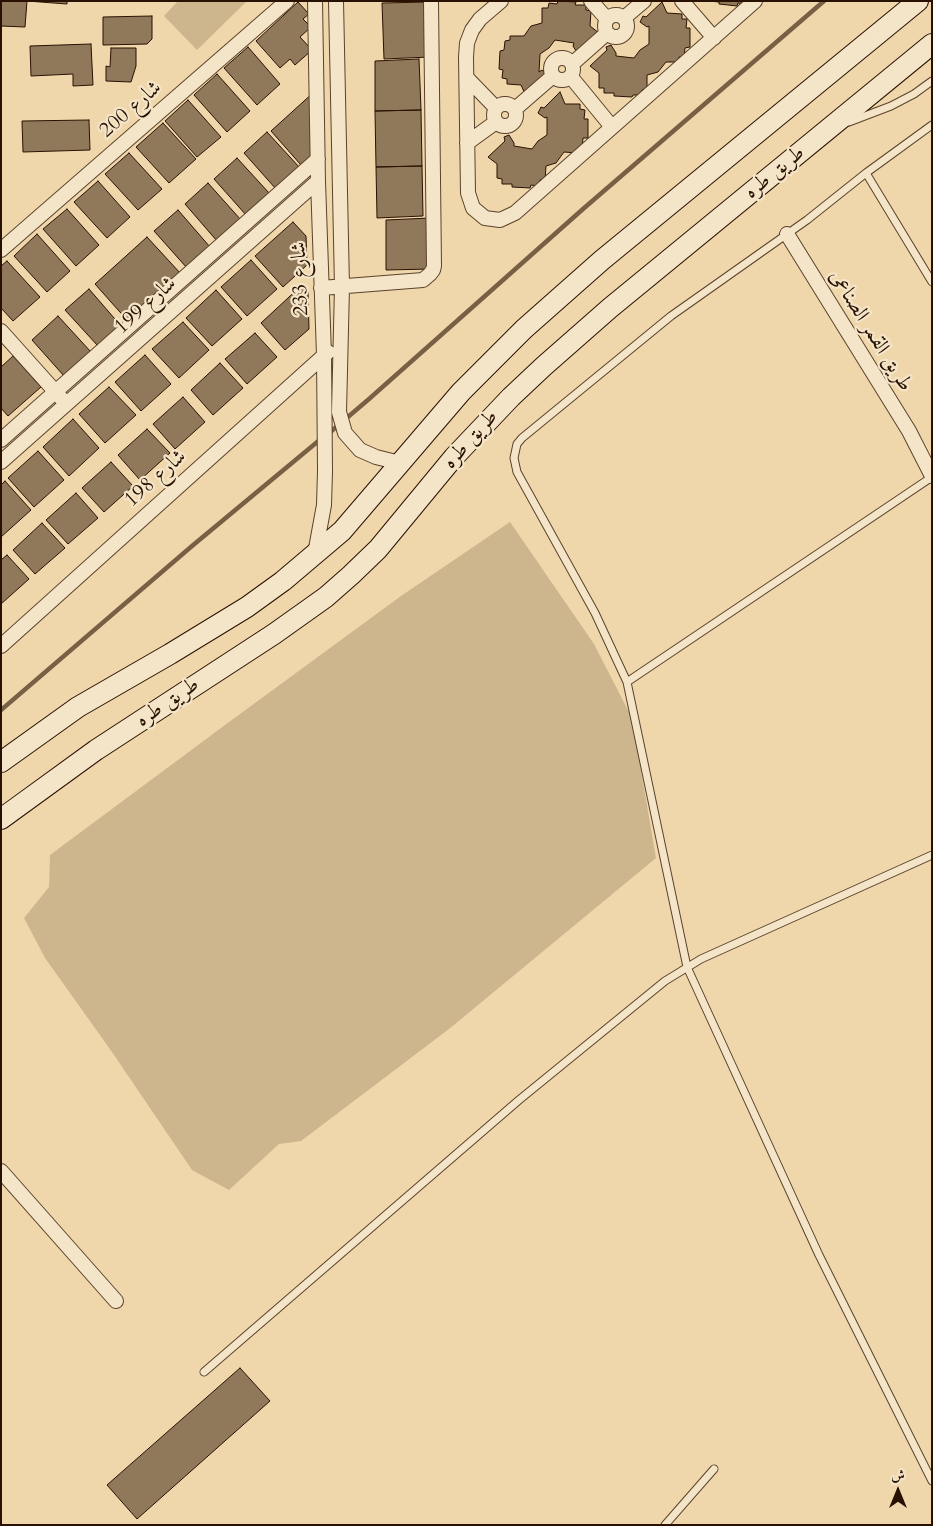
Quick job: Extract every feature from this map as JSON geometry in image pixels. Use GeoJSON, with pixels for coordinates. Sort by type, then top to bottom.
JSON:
{"type":"FeatureCollection","features":[{"type":"Feature","properties":{"kind":"main road","name":"طريق طره"},"geometry":{"type":"LineString","coordinates":[[1,762],[78,707],[247,607],[284,581],[342,531],[400,462],[487,365],[566,291],[918,1]]}},
{"type":"Feature","properties":{"kind":"main road","name":"طريق طره"},"geometry":{"type":"LineString","coordinates":[[1,819],[96,750],[274,634],[326,597],[378,549],[454,457],[511,397],[544,366],[610,308],[932,44]]}},
{"type":"Feature","properties":{"kind":"street","name":"شارع 200"},"geometry":{"type":"LineString","coordinates":[[1,250],[287,1]]}},
{"type":"Feature","properties":{"kind":"street","name":"شارع 233"},"geometry":{"type":"LineString","coordinates":[[315,1],[318,181],[324,355],[325,488],[322,522],[315,554]]}},
{"type":"Feature","properties":{"kind":"street","name":"شارع 233"},"geometry":{"type":"LineString","coordinates":[[336,1],[342,286],[339,412],[345,434],[360,450],[376,457],[400,462]]}},
{"type":"Feature","properties":{"kind":"street"},"geometry":{"type":"LineString","coordinates":[[321,288],[423,280],[433,270],[431,1]]}},
{"type":"Feature","properties":{"kind":"street"},"geometry":{"type":"LineString","coordinates":[[501,1],[480,19],[472,30],[467,43],[468,193],[473,208],[485,218],[500,220],[515,213],[755,1]]}},
{"type":"Feature","properties":{"kind":"street"},"geometry":{"type":"LineString","coordinates":[[590,1],[607,19]]}},
{"type":"Feature","properties":{"kind":"street"},"geometry":{"type":"LineString","coordinates":[[624,18],[644,1]]}},
{"type":"Feature","properties":{"kind":"street"},"geometry":{"type":"LineString","coordinates":[[682,1],[714,38]]}},
{"type":"Feature","properties":{"kind":"street"},"geometry":{"type":"LineString","coordinates":[[617,15],[624,18],[628,24],[624,34],[618,38],[610,36],[605,26],[607,19],[617,15]]}},
{"type":"Feature","properties":{"kind":"street"},"geometry":{"type":"LineString","coordinates":[[607,33],[571,70],[564,81],[556,79],[551,73],[552,65],[556,60],[563,58],[571,70],[612,127]]}},
{"type":"Feature","properties":{"kind":"street"},"geometry":{"type":"LineString","coordinates":[[515,109],[553,76]]}},
{"type":"Feature","properties":{"kind":"street"},"geometry":{"type":"LineString","coordinates":[[467,78],[496,108]]}},
{"type":"Feature","properties":{"kind":"street"},"geometry":{"type":"LineString","coordinates":[[496,108],[506,104],[515,109]]}},
{"type":"Feature","properties":{"kind":"street"},"geometry":{"type":"LineString","coordinates":[[496,108],[494,115],[496,122],[503,126],[510,125],[516,120],[515,109]]}},
{"type":"Feature","properties":{"kind":"street"},"geometry":{"type":"LineString","coordinates":[[468,143],[496,122]]}},
{"type":"Feature","properties":{"kind":"street","name":"شارع 199"},"geometry":{"type":"LineString","coordinates":[[1,440],[318,159]]}},
{"type":"Feature","properties":{"kind":"street","name":"شارع 199"},"geometry":{"type":"LineString","coordinates":[[1,462],[318,181]]}},
{"type":"Feature","properties":{"kind":"street","name":"طريق القمر الصناعى"},"geometry":{"type":"LineString","coordinates":[[787,234],[909,431],[932,477]]}},
{"type":"Feature","properties":{"kind":"street"},"geometry":{"type":"LineString","coordinates":[[1,331],[66,404]]}},
{"type":"Feature","properties":{"kind":"street","name":"شارع 198"},"geometry":{"type":"LineString","coordinates":[[1,646],[324,355],[332,350],[341,350]]}},
{"type":"Feature","properties":{"kind":"street"},"geometry":{"type":"LineString","coordinates":[[1,1171],[116,1301]]}},
{"type":"Feature","properties":{"kind":"lane"},"geometry":{"type":"LineString","coordinates":[[832,127],[891,106],[914,94],[932,81]]}},
{"type":"Feature","properties":{"kind":"lane"},"geometry":{"type":"LineString","coordinates":[[932,125],[787,234],[671,316],[522,438],[515,450],[514,465],[595,613],[627,682],[687,967],[819,1255],[932,1481]]}},
{"type":"Feature","properties":{"kind":"lane"},"geometry":{"type":"LineString","coordinates":[[866,173],[932,282]]}},
{"type":"Feature","properties":{"kind":"lane"},"geometry":{"type":"LineString","coordinates":[[627,682],[932,477]]}},
{"type":"Feature","properties":{"kind":"lane"},"geometry":{"type":"LineString","coordinates":[[204,1372],[519,1100],[665,982],[701,958],[932,855]]}},
{"type":"Feature","properties":{"kind":"lane"},"geometry":{"type":"LineString","coordinates":[[665,1525],[714,1469]]}},
{"type":"Feature","properties":{"kind":"shaded area"},"geometry":{"type":"Polygon","coordinates":[[[178,1],[247,1],[197,50],[164,16],[178,1]]]}},
{"type":"Feature","properties":{"kind":"shaded area"},"geometry":{"type":"Polygon","coordinates":[[[510,522],[594,644],[632,718],[656,858],[449,1029],[301,1141],[279,1144],[229,1190],[192,1170],[45,958],[24,918],[49,887],[50,855],[401,596],[510,522]]]}},
{"type":"Feature","properties":{"kind":"building"},"geometry":{"type":"Polygon","coordinates":[[[1,1],[27,1],[25,27],[1,26],[1,1]]]}},
{"type":"Feature","properties":{"kind":"building"},"geometry":{"type":"Polygon","coordinates":[[[27,1],[67,1],[67,4],[27,1]]]}},
{"type":"Feature","properties":{"kind":"building"},"geometry":{"type":"Polygon","coordinates":[[[558,1],[576,2],[575,5],[586,5],[586,10],[591,11],[590,26],[599,33],[578,54],[573,46],[574,43],[555,40],[549,48],[540,54],[539,72],[542,70],[548,76],[526,96],[521,85],[507,84],[507,79],[502,78],[503,70],[499,69],[500,51],[504,50],[505,41],[510,40],[510,36],[524,36],[531,26],[542,23],[542,8],[548,8],[549,3],[557,4],[558,1]]]}},
{"type":"Feature","properties":{"kind":"building"},"geometry":{"type":"Polygon","coordinates":[[[709,1],[746,1],[746,4],[738,3],[737,6],[709,1]]]}},
{"type":"Feature","properties":{"kind":"building"},"geometry":{"type":"Polygon","coordinates":[[[298,2],[309,14],[303,19],[311,27],[300,37],[312,50],[295,65],[290,59],[280,68],[256,41],[298,2]]]}},
{"type":"Feature","properties":{"kind":"building"},"geometry":{"type":"Polygon","coordinates":[[[428,2],[430,57],[384,59],[382,3],[428,2]]]}},
{"type":"Feature","properties":{"kind":"building"},"geometry":{"type":"Polygon","coordinates":[[[662,2],[667,13],[682,14],[682,19],[687,19],[686,28],[690,28],[690,47],[685,48],[684,57],[679,57],[679,62],[666,62],[658,72],[647,75],[647,90],[642,90],[641,95],[633,95],[632,97],[614,96],[614,93],[604,93],[604,88],[599,88],[599,73],[590,66],[607,50],[606,47],[611,45],[616,56],[634,58],[640,50],[649,44],[649,26],[647,27],[640,22],[643,16],[646,17],[662,2]]]}},
{"type":"Feature","properties":{"kind":"building"},"geometry":{"type":"Polygon","coordinates":[[[152,16],[152,39],[147,44],[103,45],[103,17],[152,16]]]}},
{"type":"Feature","properties":{"kind":"building"},"geometry":{"type":"Polygon","coordinates":[[[91,44],[93,85],[73,86],[73,74],[31,76],[30,46],[91,44]]]}},
{"type":"Feature","properties":{"kind":"building"},"geometry":{"type":"Polygon","coordinates":[[[248,47],[280,84],[257,105],[224,68],[248,47]]]}},
{"type":"Feature","properties":{"kind":"building"},"geometry":{"type":"Polygon","coordinates":[[[111,48],[136,48],[136,66],[131,82],[106,81],[106,66],[110,67],[111,48]]]}},
{"type":"Feature","properties":{"kind":"building"},"geometry":{"type":"Polygon","coordinates":[[[419,59],[421,110],[375,111],[375,61],[419,59]]]}},
{"type":"Feature","properties":{"kind":"building"},"geometry":{"type":"Polygon","coordinates":[[[217,74],[250,111],[227,132],[194,95],[217,74]]]}},
{"type":"Feature","properties":{"kind":"building"},"geometry":{"type":"Polygon","coordinates":[[[314,92],[315,154],[301,165],[271,131],[314,92]]]}},
{"type":"Feature","properties":{"kind":"building"},"geometry":{"type":"Polygon","coordinates":[[[560,92],[565,104],[580,104],[580,109],[585,110],[584,119],[588,119],[588,138],[583,138],[582,148],[577,148],[577,153],[564,152],[556,163],[546,166],[545,180],[540,180],[539,186],[531,185],[530,188],[512,187],[512,184],[502,184],[502,179],[497,178],[497,164],[488,157],[505,141],[504,137],[509,135],[514,146],[532,149],[538,141],[547,135],[547,117],[545,118],[538,113],[541,107],[544,108],[560,92]]]}},
{"type":"Feature","properties":{"kind":"building"},"geometry":{"type":"Polygon","coordinates":[[[188,100],[221,137],[197,157],[165,121],[188,100]]]}},
{"type":"Feature","properties":{"kind":"building"},"geometry":{"type":"Polygon","coordinates":[[[421,110],[422,166],[376,167],[375,111],[421,110]]]}},
{"type":"Feature","properties":{"kind":"building"},"geometry":{"type":"Polygon","coordinates":[[[89,120],[90,150],[23,152],[22,121],[89,120]]]}},
{"type":"Feature","properties":{"kind":"building"},"geometry":{"type":"Polygon","coordinates":[[[163,123],[196,159],[169,183],[136,147],[163,123]]]}},
{"type":"Feature","properties":{"kind":"building"},"geometry":{"type":"Polygon","coordinates":[[[267,132],[300,168],[276,189],[244,153],[267,132]]]}},
{"type":"Feature","properties":{"kind":"building"},"geometry":{"type":"Polygon","coordinates":[[[129,153],[162,189],[138,210],[105,174],[129,153]]]}},
{"type":"Feature","properties":{"kind":"building"},"geometry":{"type":"Polygon","coordinates":[[[237,158],[270,194],[246,215],[214,179],[237,158]]]}},
{"type":"Feature","properties":{"kind":"building"},"geometry":{"type":"Polygon","coordinates":[[[422,166],[423,216],[377,218],[376,167],[422,166]]]}},
{"type":"Feature","properties":{"kind":"building"},"geometry":{"type":"Polygon","coordinates":[[[98,181],[130,217],[107,238],[74,202],[98,181]]]}},
{"type":"Feature","properties":{"kind":"building"},"geometry":{"type":"Polygon","coordinates":[[[208,183],[241,220],[217,241],[185,204],[208,183]]]}},
{"type":"Feature","properties":{"kind":"building"},"geometry":{"type":"Polygon","coordinates":[[[67,209],[99,245],[76,266],[43,229],[67,209]]]}},
{"type":"Feature","properties":{"kind":"building"},"geometry":{"type":"Polygon","coordinates":[[[178,210],[210,247],[187,268],[154,231],[178,210]]]}},
{"type":"Feature","properties":{"kind":"building"},"geometry":{"type":"Polygon","coordinates":[[[430,218],[430,269],[386,270],[386,220],[430,218]]]}},
{"type":"Feature","properties":{"kind":"building"},"geometry":{"type":"Polygon","coordinates":[[[293,222],[306,236],[307,265],[283,287],[255,256],[293,222]]]}},
{"type":"Feature","properties":{"kind":"building"},"geometry":{"type":"Polygon","coordinates":[[[37,234],[70,271],[47,292],[14,256],[37,234]]]}},
{"type":"Feature","properties":{"kind":"building"},"geometry":{"type":"Polygon","coordinates":[[[147,237],[181,274],[127,320],[95,284],[147,237]]]}},
{"type":"Feature","properties":{"kind":"building"},"geometry":{"type":"Polygon","coordinates":[[[251,260],[277,289],[247,316],[221,287],[251,260]]]}},
{"type":"Feature","properties":{"kind":"building"},"geometry":{"type":"Polygon","coordinates":[[[7,261],[40,297],[13,321],[1,308],[1,266],[7,261]]]}},
{"type":"Feature","properties":{"kind":"building"},"geometry":{"type":"Polygon","coordinates":[[[302,285],[308,291],[309,329],[285,350],[261,323],[302,285]]]}},
{"type":"Feature","properties":{"kind":"building"},"geometry":{"type":"Polygon","coordinates":[[[89,289],[121,326],[98,346],[65,310],[89,289]]]}},
{"type":"Feature","properties":{"kind":"building"},"geometry":{"type":"Polygon","coordinates":[[[216,290],[242,319],[212,346],[186,318],[216,290]]]}},
{"type":"Feature","properties":{"kind":"building"},"geometry":{"type":"Polygon","coordinates":[[[58,316],[91,352],[64,376],[32,340],[58,316]]]}},
{"type":"Feature","properties":{"kind":"building"},"geometry":{"type":"Polygon","coordinates":[[[183,322],[209,350],[179,378],[152,349],[183,322]]]}},
{"type":"Feature","properties":{"kind":"building"},"geometry":{"type":"Polygon","coordinates":[[[255,333],[277,357],[247,384],[225,359],[255,333]]]}},
{"type":"Feature","properties":{"kind":"building"},"geometry":{"type":"Polygon","coordinates":[[[145,355],[171,384],[141,411],[115,382],[145,355]]]}},
{"type":"Feature","properties":{"kind":"building"},"geometry":{"type":"Polygon","coordinates":[[[13,356],[41,387],[8,416],[1,408],[1,367],[13,356]]]}},
{"type":"Feature","properties":{"kind":"building"},"geometry":{"type":"Polygon","coordinates":[[[220,363],[243,388],[213,415],[191,390],[220,363]]]}},
{"type":"Feature","properties":{"kind":"building"},"geometry":{"type":"Polygon","coordinates":[[[109,387],[136,415],[105,443],[79,414],[109,387]]]}},
{"type":"Feature","properties":{"kind":"building"},"geometry":{"type":"Polygon","coordinates":[[[183,397],[205,422],[175,449],[153,424],[183,397]]]}},
{"type":"Feature","properties":{"kind":"building"},"geometry":{"type":"Polygon","coordinates":[[[73,419],[99,448],[69,476],[43,447],[73,419]]]}},
{"type":"Feature","properties":{"kind":"building"},"geometry":{"type":"Polygon","coordinates":[[[147,429],[170,453],[140,480],[118,455],[147,429]]]}},
{"type":"Feature","properties":{"kind":"building"},"geometry":{"type":"Polygon","coordinates":[[[38,451],[64,480],[34,507],[8,478],[38,451]]]}},
{"type":"Feature","properties":{"kind":"building"},"geometry":{"type":"Polygon","coordinates":[[[111,462],[133,486],[104,512],[82,488],[111,462]]]}},
{"type":"Feature","properties":{"kind":"building"},"geometry":{"type":"Polygon","coordinates":[[[5,481],[31,510],[1,537],[1,485],[5,481]]]}},
{"type":"Feature","properties":{"kind":"building"},"geometry":{"type":"Polygon","coordinates":[[[76,493],[98,518],[68,544],[46,520],[76,493]]]}},
{"type":"Feature","properties":{"kind":"building"},"geometry":{"type":"Polygon","coordinates":[[[42,523],[65,548],[35,574],[13,550],[42,523]]]}},
{"type":"Feature","properties":{"kind":"building"},"geometry":{"type":"Polygon","coordinates":[[[7,555],[29,579],[1,604],[1,560],[7,555]]]}},
{"type":"Feature","properties":{"kind":"building"},"geometry":{"type":"Polygon","coordinates":[[[240,1368],[270,1401],[137,1519],[107,1485],[240,1368]]]}},
{"type":"Feature","properties":{"kind":"waterway"},"geometry":{"type":"LineString","coordinates":[[328,434],[583,209],[824,1]]}},
{"type":"Feature","properties":{"kind":"waterway"},"geometry":{"type":"LineString","coordinates":[[1,710],[192,546],[322,438]]}}]}
